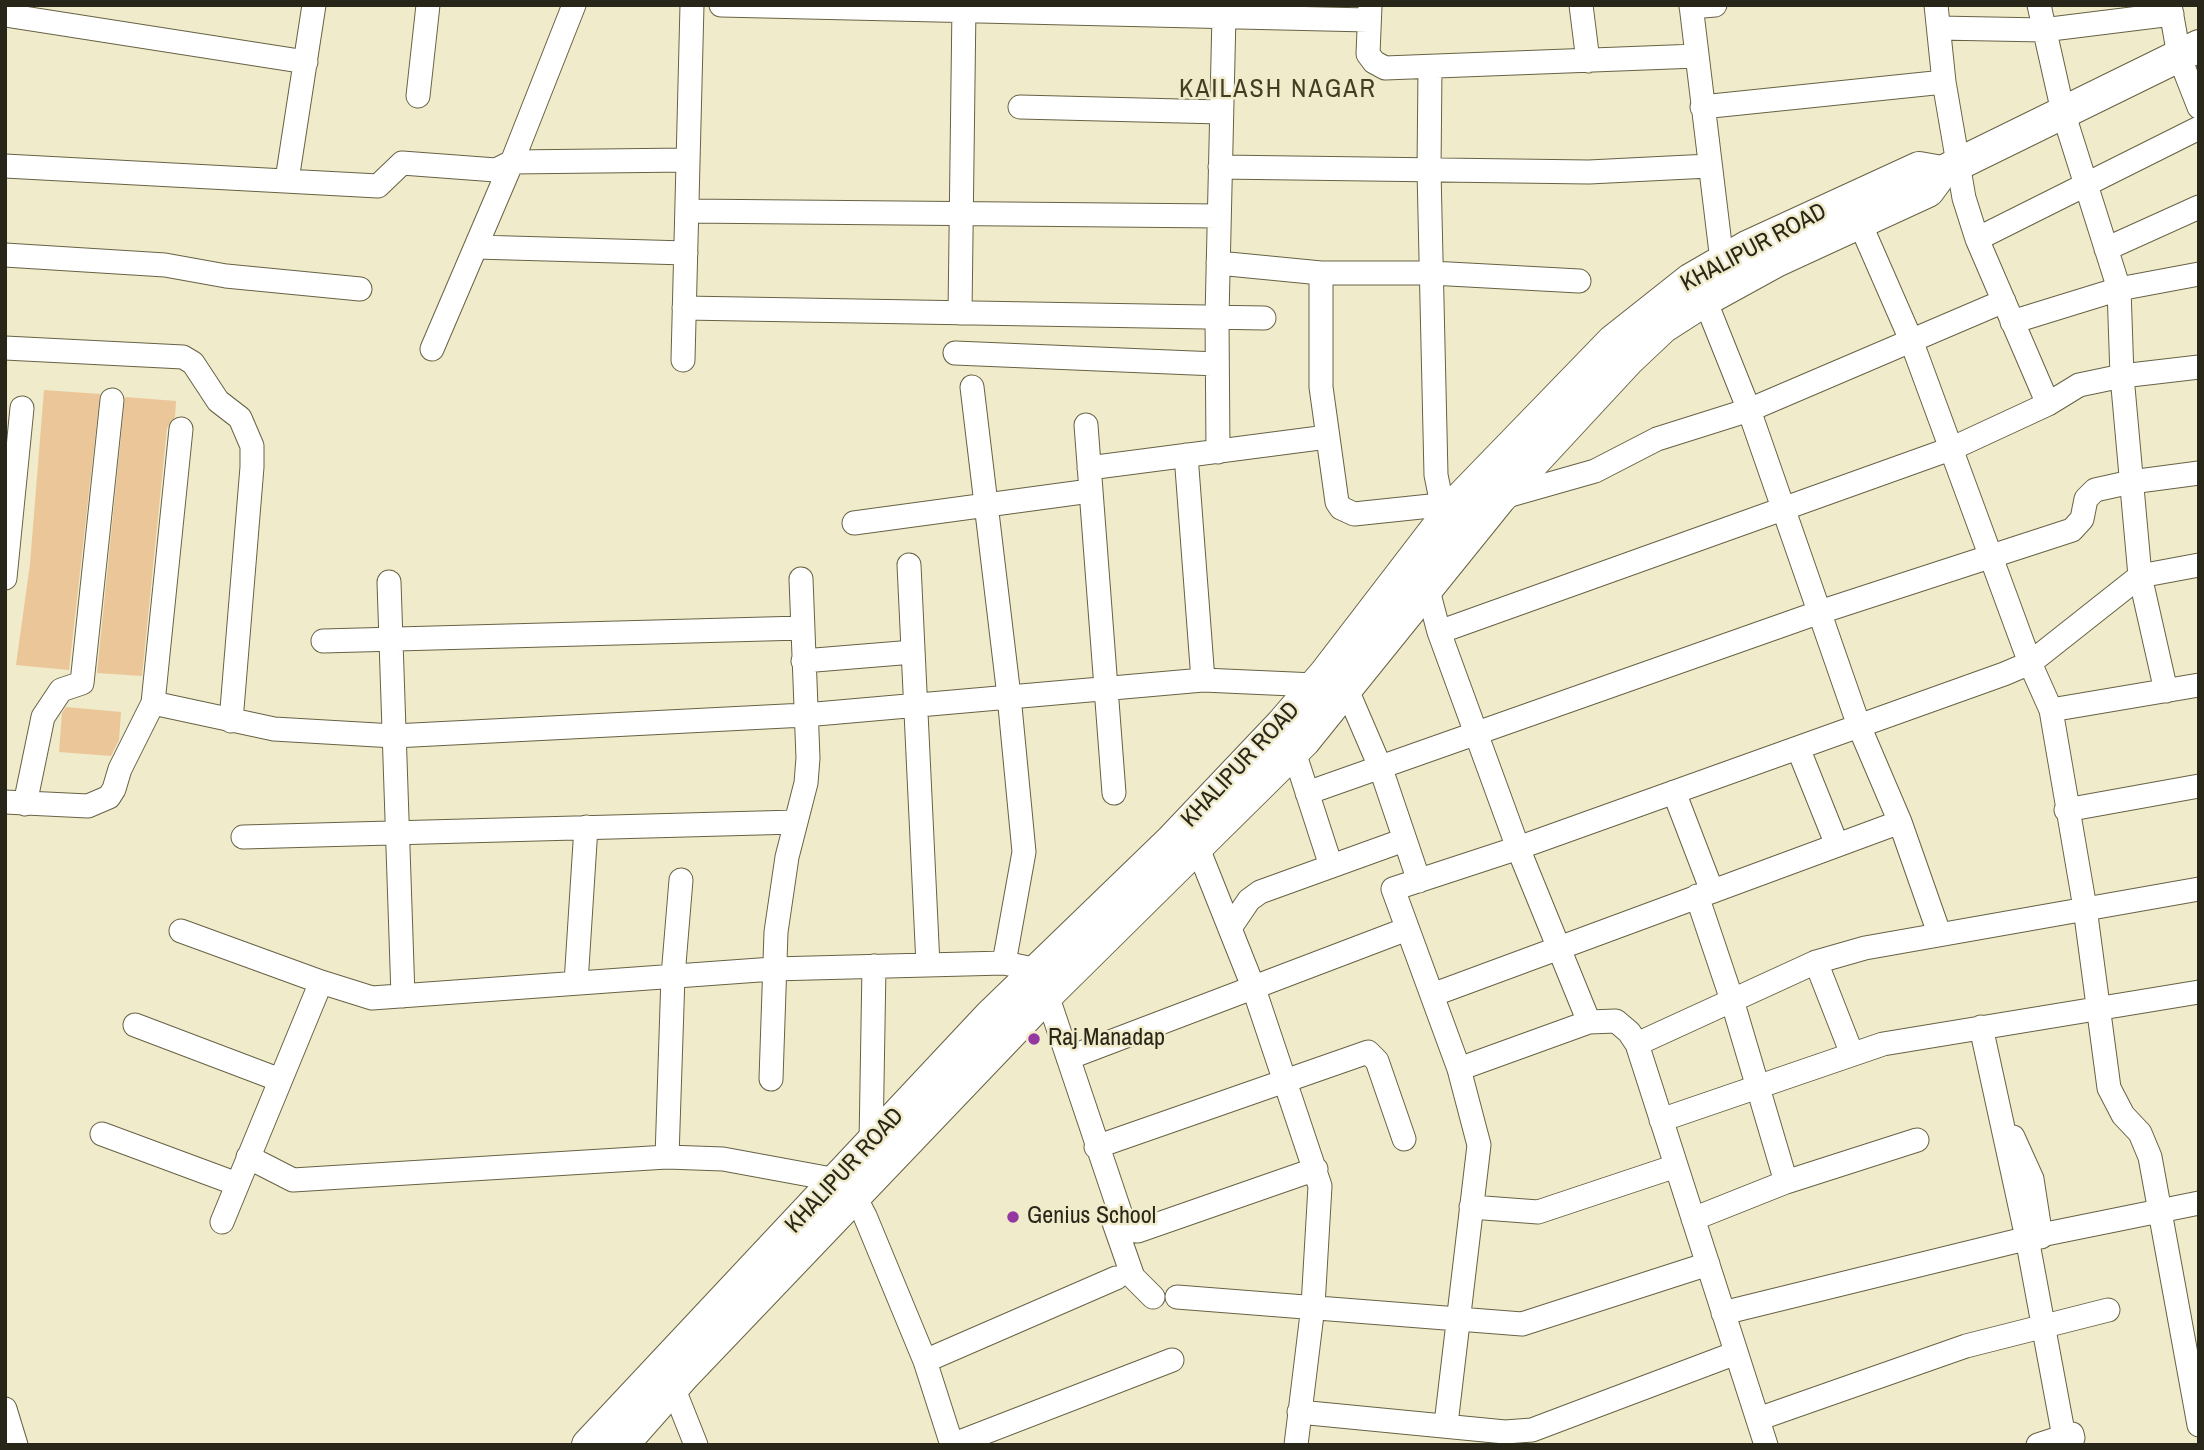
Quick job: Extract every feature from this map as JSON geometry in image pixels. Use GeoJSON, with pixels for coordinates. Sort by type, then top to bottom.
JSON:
{"type":"FeatureCollection","features":[{"type":"Feature","properties":{"kind":"street"},"geometry":{"type":"LineString","coordinates":[[287,180],[314,5]]}},
{"type":"Feature","properties":{"kind":"street"},"geometry":{"type":"LineString","coordinates":[[418,96],[428,5]]}},
{"type":"Feature","properties":{"kind":"street"},"geometry":{"type":"LineString","coordinates":[[432,349],[512,162],[574,5]]}},
{"type":"Feature","properties":{"kind":"street"},"geometry":{"type":"LineString","coordinates":[[683,360],[692,5]]}},
{"type":"Feature","properties":{"kind":"street"},"geometry":{"type":"LineString","coordinates":[[721,5],[1112,8],[1224,15],[1260,11],[1369,13],[1368,54],[1374,62],[1385,68],[1696,56]]}},
{"type":"Feature","properties":{"kind":"street"},"geometry":{"type":"LineString","coordinates":[[1581,5],[1588,61]]}},
{"type":"Feature","properties":{"kind":"street"},"geometry":{"type":"LineString","coordinates":[[1714,5],[1691,6],[1709,166],[1718,283],[1749,410],[1859,726],[1900,822],[1939,933]]}},
{"type":"Feature","properties":{"kind":"street"},"geometry":{"type":"LineString","coordinates":[[2039,5],[2063,112],[2119,289],[2122,376],[2140,576],[2166,691]]}},
{"type":"Feature","properties":{"kind":"street"},"geometry":{"type":"LineString","coordinates":[[960,313],[964,7]]}},
{"type":"Feature","properties":{"kind":"street"},"geometry":{"type":"LineString","coordinates":[[2048,404],[1977,239],[1950,168],[1937,16],[2043,30],[2171,10],[2189,51],[2199,107]]}},
{"type":"Feature","properties":{"kind":"street"},"geometry":{"type":"LineString","coordinates":[[1218,452],[1217,317],[1224,15]]}},
{"type":"Feature","properties":{"kind":"street"},"geometry":{"type":"LineString","coordinates":[[5,16],[306,62]]}},
{"type":"Feature","properties":{"kind":"street","name":"KHALIPUR ROAD"},"geometry":{"type":"LineString","coordinates":[[588,1445],[1046,987],[1193,835],[1315,685],[1419,550],[1442,513],[1612,341],[1653,306],[1718,283],[1928,191],[1950,168],[2189,51]]}},
{"type":"Feature","properties":{"kind":"street"},"geometry":{"type":"LineString","coordinates":[[1430,68],[1429,171],[1436,475],[1442,513],[1457,551]]}},
{"type":"Feature","properties":{"kind":"street"},"geometry":{"type":"LineString","coordinates":[[1702,107],[1944,82]]}},
{"type":"Feature","properties":{"kind":"street"},"geometry":{"type":"LineString","coordinates":[[1020,107],[1222,112]]}},
{"type":"Feature","properties":{"kind":"street"},"geometry":{"type":"LineString","coordinates":[[1977,239],[2199,128]]}},
{"type":"Feature","properties":{"kind":"street"},"geometry":{"type":"LineString","coordinates":[[5,166],[379,186],[402,163],[496,170],[512,162],[688,160]]}},
{"type":"Feature","properties":{"kind":"street"},"geometry":{"type":"LineString","coordinates":[[1220,167],[1589,172],[1709,166]]}},
{"type":"Feature","properties":{"kind":"street","name":"KHALIPUR ROAD"},"geometry":{"type":"LineString","coordinates":[[1193,835],[1294,752],[1347,690],[1500,498],[1628,360],[1663,327],[1718,283],[1902,175],[1919,168],[1950,168]]}},
{"type":"Feature","properties":{"kind":"street"},"geometry":{"type":"LineString","coordinates":[[2106,249],[2199,207]]}},
{"type":"Feature","properties":{"kind":"street"},"geometry":{"type":"LineString","coordinates":[[687,211],[1219,216]]}},
{"type":"Feature","properties":{"kind":"street"},"geometry":{"type":"LineString","coordinates":[[1859,221],[1911,340],[2030,663],[2051,710],[2066,810],[2085,908],[2109,1088],[2117,1107],[2146,1146],[2161,1209],[2199,1425]]}},
{"type":"Feature","properties":{"kind":"street"},"geometry":{"type":"LineString","coordinates":[[476,247],[686,253]]}},
{"type":"Feature","properties":{"kind":"street"},"geometry":{"type":"LineString","coordinates":[[5,255],[164,265],[226,276],[360,289]]}},
{"type":"Feature","properties":{"kind":"street"},"geometry":{"type":"LineString","coordinates":[[1218,263],[1321,273],[1431,273],[1579,281]]}},
{"type":"Feature","properties":{"kind":"street"},"geometry":{"type":"LineString","coordinates":[[1321,273],[1321,387],[1334,491],[1341,508],[1353,513],[1442,513]]}},
{"type":"Feature","properties":{"kind":"street"},"geometry":{"type":"LineString","coordinates":[[1500,498],[1578,477],[1657,439],[1749,410],[1911,340],[2008,311],[2199,274]]}},
{"type":"Feature","properties":{"kind":"street"},"geometry":{"type":"LineString","coordinates":[[684,309],[1264,318]]}},
{"type":"Feature","properties":{"kind":"street"},"geometry":{"type":"LineString","coordinates":[[5,348],[183,357],[193,363],[218,401],[240,418],[252,446],[252,467],[231,721]]}},
{"type":"Feature","properties":{"kind":"street"},"geometry":{"type":"LineString","coordinates":[[955,353],[1217,364]]}},
{"type":"Feature","properties":{"kind":"street"},"geometry":{"type":"LineString","coordinates":[[1439,632],[1953,448],[2048,404],[2079,385],[2122,376],[2199,367]]}},
{"type":"Feature","properties":{"kind":"street"},"geometry":{"type":"LineString","coordinates":[[972,387],[1009,696],[1024,852],[1004,963]]}},
{"type":"Feature","properties":{"kind":"street"},"geometry":{"type":"LineString","coordinates":[[112,400],[82,683],[61,690],[43,717],[15,803],[88,806],[109,797],[153,703],[181,429]]}},
{"type":"Feature","properties":{"kind":"street"},"geometry":{"type":"LineString","coordinates":[[5,578],[22,408]]}},
{"type":"Feature","properties":{"kind":"street"},"geometry":{"type":"LineString","coordinates":[[1086,425],[1114,793]]}},
{"type":"Feature","properties":{"kind":"street"},"geometry":{"type":"LineString","coordinates":[[853,523],[986,505],[1186,455],[1327,437]]}},
{"type":"Feature","properties":{"kind":"street"},"geometry":{"type":"LineString","coordinates":[[1186,455],[1203,680]]}},
{"type":"Feature","properties":{"kind":"street"},"geometry":{"type":"LineString","coordinates":[[1307,793],[1477,736],[1820,612],[1990,554],[2072,530],[2082,519],[2090,494],[2131,482],[2199,473]]}},
{"type":"Feature","properties":{"kind":"street"},"geometry":{"type":"LineString","coordinates":[[1419,550],[1439,632],[1556,947],[1590,1022]]}},
{"type":"Feature","properties":{"kind":"street"},"geometry":{"type":"LineString","coordinates":[[909,565],[928,965]]}},
{"type":"Feature","properties":{"kind":"street"},"geometry":{"type":"LineString","coordinates":[[1446,1424],[1479,1145],[1459,1069],[1393,889],[1518,848],[2030,663],[2140,576],[2199,565]]}},
{"type":"Feature","properties":{"kind":"street"},"geometry":{"type":"LineString","coordinates":[[771,1079],[773,969],[782,888],[807,770],[801,579]]}},
{"type":"Feature","properties":{"kind":"street"},"geometry":{"type":"LineString","coordinates":[[389,582],[403,996]]}},
{"type":"Feature","properties":{"kind":"street"},"geometry":{"type":"LineString","coordinates":[[323,641],[802,628]]}},
{"type":"Feature","properties":{"kind":"street"},"geometry":{"type":"LineString","coordinates":[[803,661],[913,652]]}},
{"type":"Feature","properties":{"kind":"street"},"geometry":{"type":"LineString","coordinates":[[153,703],[274,729],[394,736],[805,715],[1106,686],[1203,680],[1315,685],[1347,690],[1381,769],[1419,881]]}},
{"type":"Feature","properties":{"kind":"street"},"geometry":{"type":"LineString","coordinates":[[2051,710],[2199,685]]}},
{"type":"Feature","properties":{"kind":"street"},"geometry":{"type":"LineString","coordinates":[[1798,748],[1837,845]]}},
{"type":"Feature","properties":{"kind":"street"},"geometry":{"type":"LineString","coordinates":[[1294,752],[1332,866]]}},
{"type":"Feature","properties":{"kind":"street"},"geometry":{"type":"LineString","coordinates":[[2066,810],[2199,786]]}},
{"type":"Feature","properties":{"kind":"street"},"geometry":{"type":"LineString","coordinates":[[1674,792],[1786,1182]]}},
{"type":"Feature","properties":{"kind":"street"},"geometry":{"type":"LineString","coordinates":[[243,836],[796,822]]}},
{"type":"Feature","properties":{"kind":"street"},"geometry":{"type":"LineString","coordinates":[[1432,995],[1900,822]]}},
{"type":"Feature","properties":{"kind":"street"},"geometry":{"type":"LineString","coordinates":[[576,983],[586,827]]}},
{"type":"Feature","properties":{"kind":"street"},"geometry":{"type":"LineString","coordinates":[[1193,835],[1254,989],[1316,1169],[1320,1201],[1313,1306],[1296,1445]]}},
{"type":"Feature","properties":{"kind":"street"},"geometry":{"type":"LineString","coordinates":[[1230,928],[1249,901],[1260,892],[1404,840]]}},
{"type":"Feature","properties":{"kind":"street"},"geometry":{"type":"LineString","coordinates":[[667,1157],[673,976],[681,880]]}},
{"type":"Feature","properties":{"kind":"street"},"geometry":{"type":"LineString","coordinates":[[1637,1044],[1816,962],[1865,948],[2199,889]]}},
{"type":"Feature","properties":{"kind":"street"},"geometry":{"type":"LineString","coordinates":[[1068,1058],[1407,929]]}},
{"type":"Feature","properties":{"kind":"street"},"geometry":{"type":"LineString","coordinates":[[181,931],[372,998],[773,969],[1004,963],[1046,987],[1096,1147],[1126,1230],[1132,1231],[1316,1169]]}},
{"type":"Feature","properties":{"kind":"street"},"geometry":{"type":"LineString","coordinates":[[1816,962],[1852,1054]]}},
{"type":"Feature","properties":{"kind":"street"},"geometry":{"type":"LineString","coordinates":[[871,1143],[874,966]]}},
{"type":"Feature","properties":{"kind":"street"},"geometry":{"type":"LineString","coordinates":[[222,1222],[321,982]]}},
{"type":"Feature","properties":{"kind":"street"},"geometry":{"type":"LineString","coordinates":[[1046,987],[1133,1277],[1153,1297]]}},
{"type":"Feature","properties":{"kind":"street","name":"KHALIPUR ROAD"},"geometry":{"type":"LineString","coordinates":[[622,1445],[846,1187],[871,1143],[1046,987]]}},
{"type":"Feature","properties":{"kind":"street"},"geometry":{"type":"LineString","coordinates":[[1661,1120],[1883,1044],[2199,992]]}},
{"type":"Feature","properties":{"kind":"street"},"geometry":{"type":"LineString","coordinates":[[1459,1069],[1590,1022],[1616,1021],[1629,1032],[1637,1044],[1766,1445]]}},
{"type":"Feature","properties":{"kind":"street"},"geometry":{"type":"LineString","coordinates":[[135,1025],[280,1080]]}},
{"type":"Feature","properties":{"kind":"street"},"geometry":{"type":"LineString","coordinates":[[1982,1027],[2004,1120],[2032,1179],[2034,1237],[2069,1441],[2038,1445]]}},
{"type":"Feature","properties":{"kind":"street"},"geometry":{"type":"LineString","coordinates":[[1096,1147],[1368,1052],[1377,1060],[1404,1139]]}},
{"type":"Feature","properties":{"kind":"street"},"geometry":{"type":"LineString","coordinates":[[102,1133],[237,1184]]}},
{"type":"Feature","properties":{"kind":"street"},"geometry":{"type":"LineString","coordinates":[[1693,1219],[1786,1182],[1917,1140]]}},
{"type":"Feature","properties":{"kind":"street"},"geometry":{"type":"LineString","coordinates":[[248,1157],[293,1180],[667,1157],[723,1159],[846,1187],[925,1361],[952,1445],[1172,1360]]}},
{"type":"Feature","properties":{"kind":"street"},"geometry":{"type":"LineString","coordinates":[[1471,1206],[1538,1212],[1676,1166]]}},
{"type":"Feature","properties":{"kind":"street"},"geometry":{"type":"LineString","coordinates":[[1723,1313],[2034,1237],[2199,1203]]}},
{"type":"Feature","properties":{"kind":"street"},"geometry":{"type":"LineString","coordinates":[[1177,1297],[1522,1324],[1708,1264]]}},
{"type":"Feature","properties":{"kind":"street"},"geometry":{"type":"LineString","coordinates":[[925,1361],[1116,1278]]}},
{"type":"Feature","properties":{"kind":"street"},"geometry":{"type":"LineString","coordinates":[[1758,1419],[1966,1346],[2108,1310]]}},
{"type":"Feature","properties":{"kind":"street"},"geometry":{"type":"LineString","coordinates":[[1299,1412],[1446,1424],[1505,1432],[1532,1430],[1736,1353]]}},
{"type":"Feature","properties":{"kind":"street"},"geometry":{"type":"LineString","coordinates":[[673,1387],[696,1445]]}},
{"type":"Feature","properties":{"kind":"street"},"geometry":{"type":"LineString","coordinates":[[5,1409],[16,1445]]}},
{"type":"Feature","properties":{"kind":"building"},"geometry":{"type":"Polygon","coordinates":[[[44,390],[100,394],[69,670],[16,665],[30,564],[44,390]]]}},
{"type":"Feature","properties":{"kind":"building"},"geometry":{"type":"Polygon","coordinates":[[[125,397],[176,401],[175,417],[167,428],[142,676],[97,673],[125,397]]]}},
{"type":"Feature","properties":{"kind":"building"},"geometry":{"type":"Polygon","coordinates":[[[66,707],[121,712],[119,740],[111,756],[59,752],[62,713],[66,707]]]}},
{"type":"Feature","properties":{"kind":"place","name":"Raj Manadap"},"geometry":{"type":"Point","coordinates":[1034,1039]}},
{"type":"Feature","properties":{"kind":"place","name":"Genius School"},"geometry":{"type":"Point","coordinates":[1013,1217]}},
{"type":"Feature","properties":{"kind":"district","name":"KAILASH NAGAR"},"geometry":{"type":"Point","coordinates":[1278,90]}}]}
